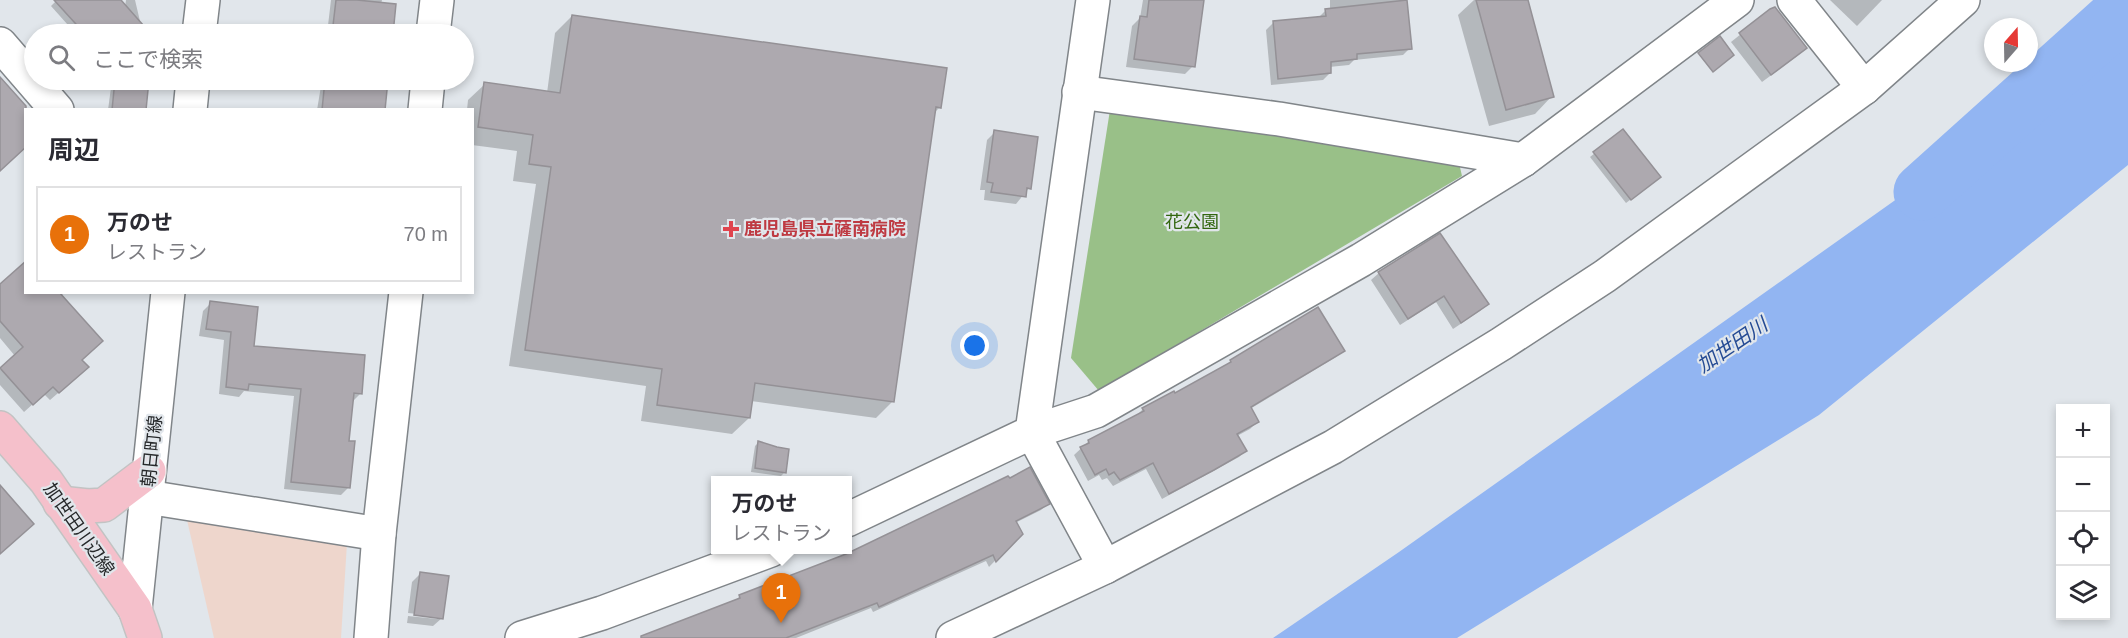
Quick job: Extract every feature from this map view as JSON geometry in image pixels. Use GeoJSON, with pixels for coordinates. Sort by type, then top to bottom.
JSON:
{"type":"FeatureCollection","features":[{"type":"Feature","properties":{"kind":"main road","name":"加世田川辺線"},"geometry":{"type":"LineString","coordinates":[[0,429],[46,481],[140,623]]}},
{"type":"Feature","properties":{"kind":"main road"},"geometry":{"type":"LineString","coordinates":[[60,503],[104,505],[148,484]]}},
{"type":"Feature","properties":{"kind":"street"},"geometry":{"type":"LineString","coordinates":[[200,24],[203,0]]}},
{"type":"Feature","properties":{"kind":"street"},"geometry":{"type":"LineString","coordinates":[[434,24],[437,0]]}},
{"type":"Feature","properties":{"kind":"street"},"geometry":{"type":"LineString","coordinates":[[1093,0],[1032,432],[1105,567]]}},
{"type":"Feature","properties":{"kind":"street"},"geometry":{"type":"LineString","coordinates":[[852,518],[1032,432],[1096,411],[1361,260],[1523,160],[1737,0]]}},
{"type":"Feature","properties":{"kind":"street"},"geometry":{"type":"LineString","coordinates":[[1794,0],[1864,88]]}},
{"type":"Feature","properties":{"kind":"street"},"geometry":{"type":"LineString","coordinates":[[953,638],[1105,567],[1333,447],[1501,344],[1605,276],[1864,88],[1963,0]]}},
{"type":"Feature","properties":{"kind":"street"},"geometry":{"type":"LineString","coordinates":[[0,44],[24,72]]}},
{"type":"Feature","properties":{"kind":"street"},"geometry":{"type":"LineString","coordinates":[[40,90],[55,108]]}},
{"type":"Feature","properties":{"kind":"street"},"geometry":{"type":"LineString","coordinates":[[190,108],[192,90]]}},
{"type":"Feature","properties":{"kind":"street"},"geometry":{"type":"LineString","coordinates":[[425,108],[427,90]]}},
{"type":"Feature","properties":{"kind":"street"},"geometry":{"type":"LineString","coordinates":[[1079,92],[1279,120],[1523,160]]}},
{"type":"Feature","properties":{"kind":"street","name":"朝日町線"},"geometry":{"type":"LineString","coordinates":[[140,623],[148,484],[168,294]]}},
{"type":"Feature","properties":{"kind":"street"},"geometry":{"type":"LineString","coordinates":[[370,638],[379,534],[406,294]]}},
{"type":"Feature","properties":{"kind":"street"},"geometry":{"type":"LineString","coordinates":[[148,484],[379,534]]}},
{"type":"Feature","properties":{"kind":"street"},"geometry":{"type":"LineString","coordinates":[[522,638],[602,614],[758,554]]}},
{"type":"Feature","properties":{"kind":"shaded area"},"geometry":{"type":"Polygon","coordinates":[[[187,520],[347,543],[341,638],[214,638],[187,520]]]}},
{"type":"Feature","properties":{"kind":"green space","name":"花公園"},"geometry":{"type":"Polygon","coordinates":[[[1110,110],[1459,163],[1462,176],[1099,391],[1071,358],[1110,110]]]}},
{"type":"Feature","properties":{"kind":"water"},"geometry":{"type":"Polygon","coordinates":[[[2114,0],[2128,0],[2128,165],[1819,415],[1457,638],[1273,638],[1399,552],[1987,135],[2114,0]]]}},
{"type":"Feature","properties":{"kind":"building"},"geometry":{"type":"Polygon","coordinates":[[[54,0],[121,0],[142,24],[76,24],[54,0]]]}},
{"type":"Feature","properties":{"kind":"building"},"geometry":{"type":"Polygon","coordinates":[[[336,0],[396,4],[394,24],[333,24],[336,0]]]}},
{"type":"Feature","properties":{"kind":"building"},"geometry":{"type":"Polygon","coordinates":[[[1149,0],[1204,0],[1195,67],[1134,59],[1140,16],[1147,17],[1149,0]]]}},
{"type":"Feature","properties":{"kind":"building"},"geometry":{"type":"Polygon","coordinates":[[[1407,0],[1412,49],[1357,54],[1357,59],[1331,62],[1331,73],[1278,79],[1273,21],[1326,16],[1325,9],[1407,0]]]}},
{"type":"Feature","properties":{"kind":"building"},"geometry":{"type":"Polygon","coordinates":[[[1476,0],[1528,0],[1554,97],[1506,110],[1476,0]]]}},
{"type":"Feature","properties":{"kind":"building"},"geometry":{"type":"Polygon","coordinates":[[[1775,7],[1807,48],[1771,75],[1739,33],[1775,7]]]}},
{"type":"Feature","properties":{"kind":"building","name":"鹿児島県立薩南病院"},"geometry":{"type":"Polygon","coordinates":[[[572,15],[947,68],[941,108],[936,107],[894,402],[755,383],[750,418],[657,405],[662,369],[525,350],[551,167],[529,164],[533,135],[478,127],[484,82],[560,93],[572,15]]]}},
{"type":"Feature","properties":{"kind":"building"},"geometry":{"type":"Polygon","coordinates":[[[1720,36],[1734,55],[1713,72],[1698,53],[1720,36]]]}},
{"type":"Feature","properties":{"kind":"building"},"geometry":{"type":"Polygon","coordinates":[[[0,77],[26,108],[24,108],[24,149],[0,171],[0,77]]]}},
{"type":"Feature","properties":{"kind":"building"},"geometry":{"type":"Polygon","coordinates":[[[114,90],[148,90],[146,108],[112,108],[114,90]]]}},
{"type":"Feature","properties":{"kind":"building"},"geometry":{"type":"Polygon","coordinates":[[[324,90],[387,90],[385,108],[322,108],[324,90]]]}},
{"type":"Feature","properties":{"kind":"building"},"geometry":{"type":"Polygon","coordinates":[[[1623,129],[1661,177],[1631,200],[1593,152],[1623,129]]]}},
{"type":"Feature","properties":{"kind":"building"},"geometry":{"type":"Polygon","coordinates":[[[994,130],[1038,137],[1031,189],[1027,188],[1026,197],[991,192],[993,183],[987,182],[994,130]]]}},
{"type":"Feature","properties":{"kind":"building"},"geometry":{"type":"Polygon","coordinates":[[[1440,233],[1489,304],[1461,323],[1444,296],[1408,319],[1378,272],[1440,233]]]}},
{"type":"Feature","properties":{"kind":"building"},"geometry":{"type":"Polygon","coordinates":[[[24,263],[24,294],[61,294],[103,341],[82,360],[89,367],[59,393],[53,387],[33,405],[0,368],[23,347],[0,321],[0,284],[24,263]]]}},
{"type":"Feature","properties":{"kind":"building"},"geometry":{"type":"Polygon","coordinates":[[[210,301],[258,307],[254,346],[365,355],[362,394],[354,393],[349,441],[355,441],[350,488],[291,482],[301,389],[249,384],[248,390],[226,387],[231,332],[206,329],[210,301]]]}},
{"type":"Feature","properties":{"kind":"building"},"geometry":{"type":"Polygon","coordinates":[[[1318,307],[1345,351],[1251,407],[1259,422],[1237,434],[1247,451],[1169,494],[1153,463],[1120,480],[1114,472],[1109,475],[1106,469],[1095,475],[1080,447],[1089,443],[1088,440],[1144,411],[1142,408],[1174,391],[1175,393],[1231,362],[1230,360],[1318,307]]]}},
{"type":"Feature","properties":{"kind":"building"},"geometry":{"type":"Polygon","coordinates":[[[758,441],[789,449],[786,473],[755,468],[758,441]]]}},
{"type":"Feature","properties":{"kind":"building"},"geometry":{"type":"Polygon","coordinates":[[[1030,467],[1050,504],[1016,521],[1023,534],[996,562],[993,555],[879,607],[877,603],[786,638],[641,638],[641,636],[740,598],[739,595],[846,554],[852,554],[852,551],[1008,476],[1010,478],[1030,467]]]}},
{"type":"Feature","properties":{"kind":"building"},"geometry":{"type":"Polygon","coordinates":[[[0,485],[34,524],[0,554],[0,485]]]}},
{"type":"Feature","properties":{"kind":"building"},"geometry":{"type":"Polygon","coordinates":[[[420,572],[449,576],[443,619],[414,615],[420,572]]]}},
{"type":"Feature","properties":{"kind":"waterway","name":"加世田川"},"geometry":{"type":"LineString","coordinates":[[1922,192],[2128,7]]}},
{"type":"Feature","properties":{"kind":"place","name":"鹿児島県立薩南病院"},"geometry":{"type":"Point","coordinates":[731,229]}},
{"type":"Feature","properties":{"kind":"place","name":"万のせ"},"geometry":{"type":"Point","coordinates":[781,623]}}]}
